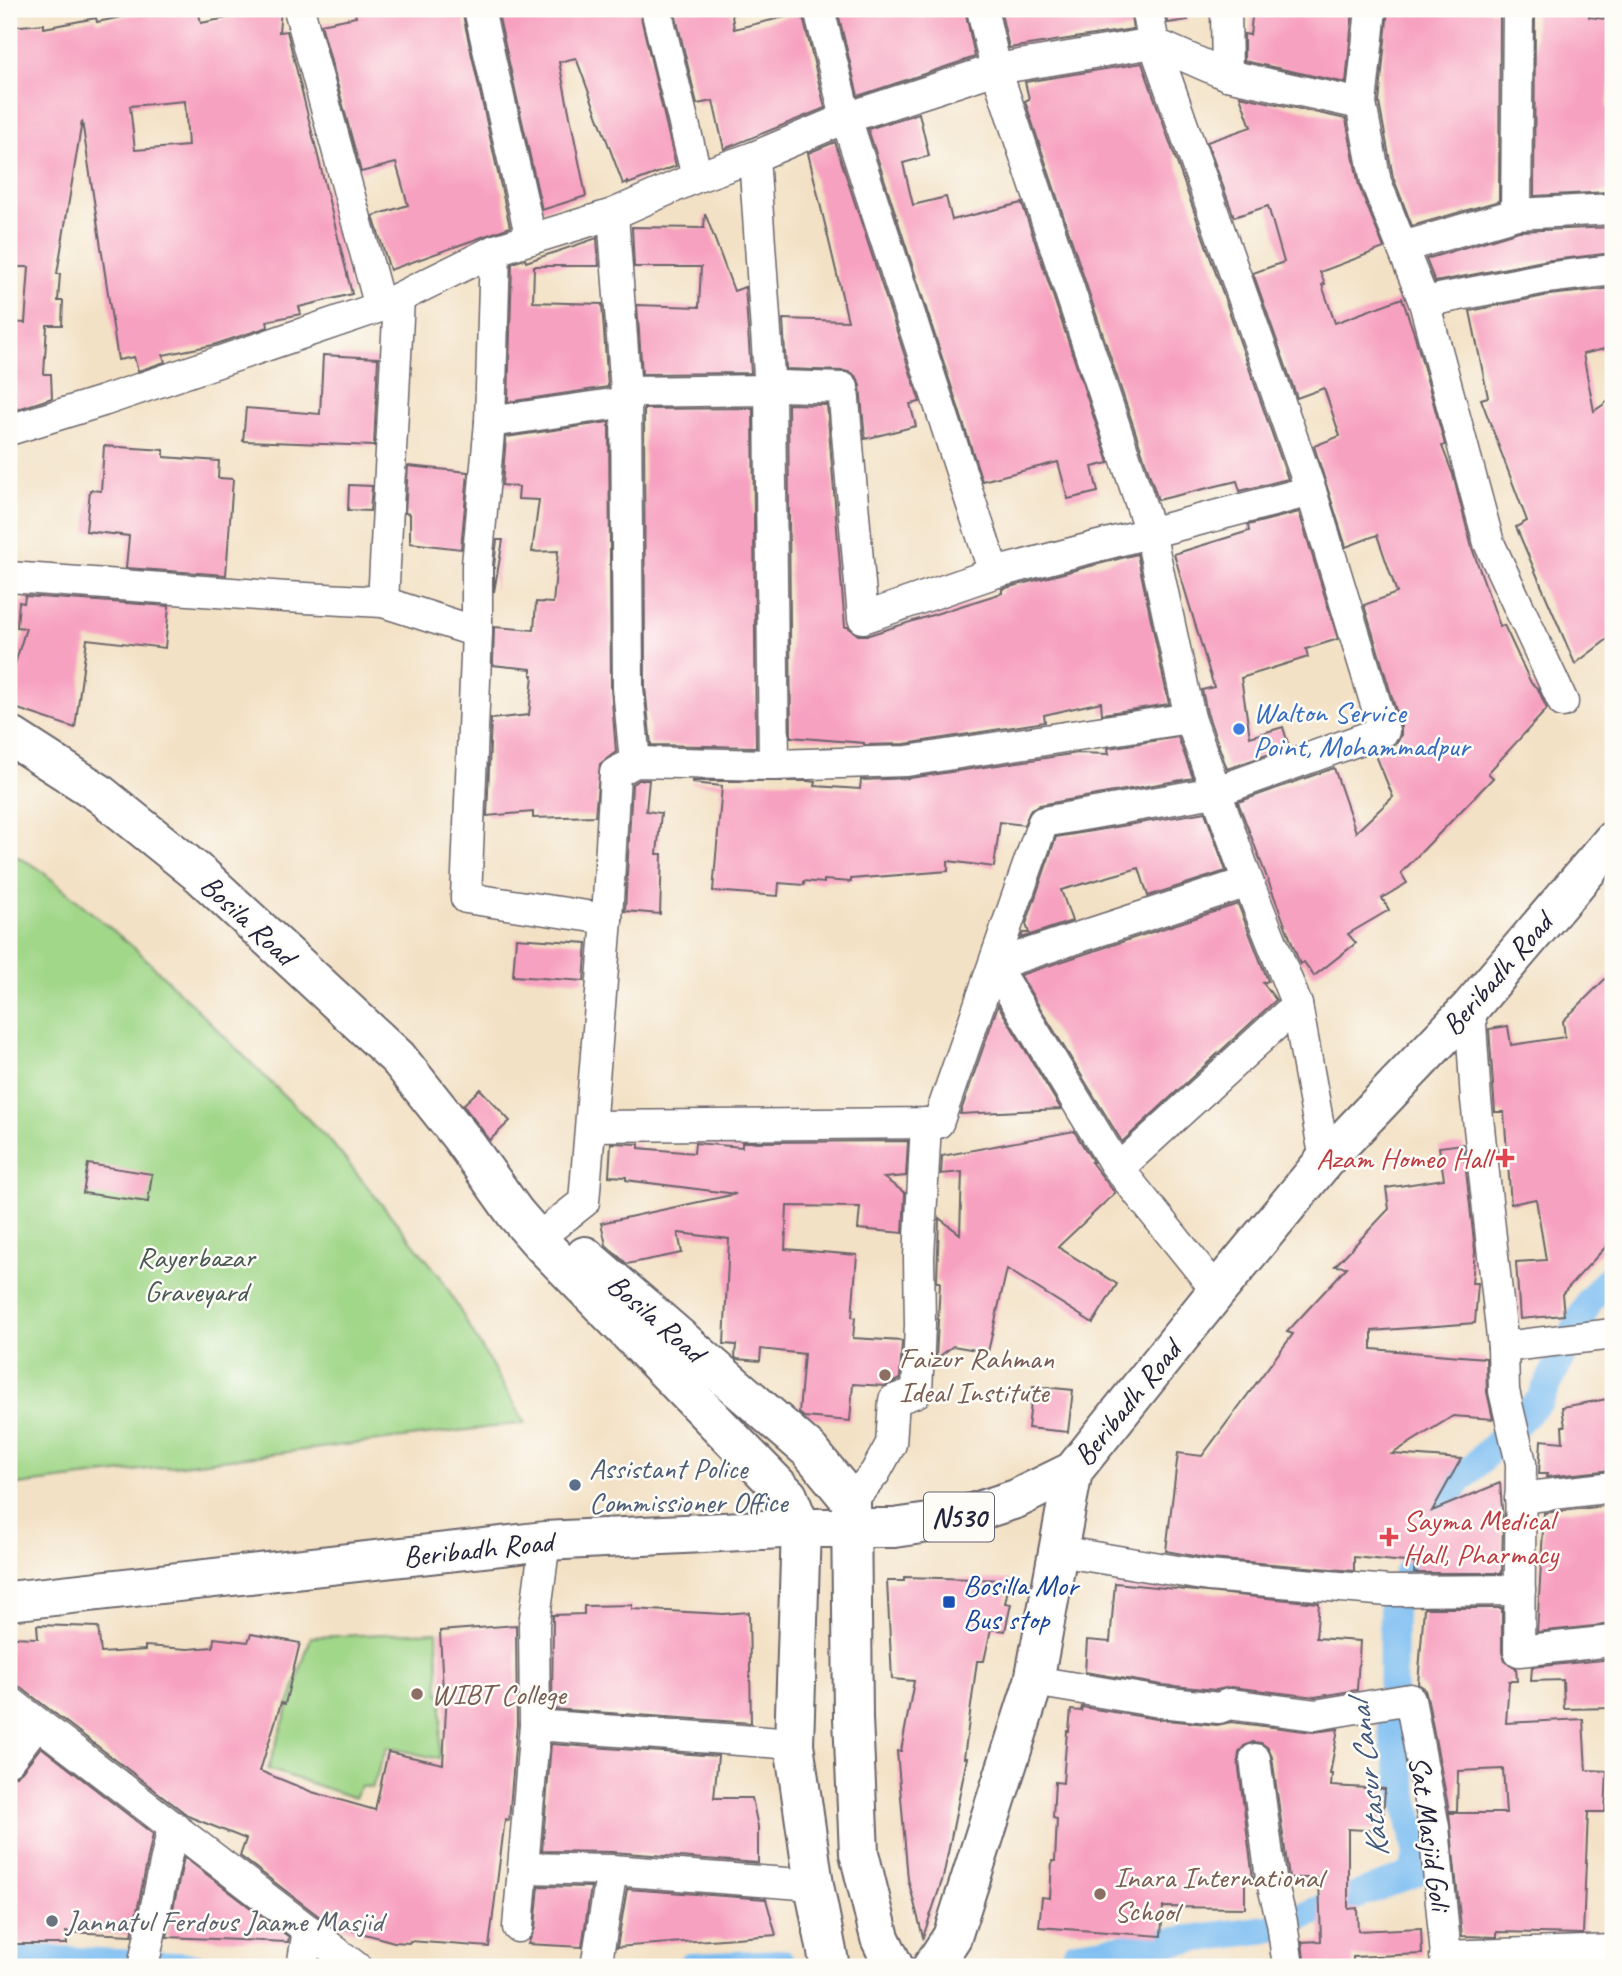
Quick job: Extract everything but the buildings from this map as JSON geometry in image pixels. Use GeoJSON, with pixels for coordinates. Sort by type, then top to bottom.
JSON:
{"type":"FeatureCollection","features":[{"type":"Feature","properties":{"kind":"main road","name":"Bosila Road"},"geometry":{"type":"LineString","coordinates":[[9,736],[99,793],[201,876],[398,1058],[460,1136],[515,1213],[788,1496],[802,1528]]}},
{"type":"Feature","properties":{"kind":"main road","name":"Beribadh Road"},"geometry":{"type":"LineString","coordinates":[[9,1601],[545,1541],[802,1528],[852,1515],[894,1528],[950,1520],[1016,1499],[1073,1471],[1325,1160],[1470,1008],[1613,840]]}},
{"type":"Feature","properties":{"kind":"main road","name":"Bosila Road"},"geometry":{"type":"LineString","coordinates":[[460,1136],[552,1227],[809,1450],[852,1515]]}},
{"type":"Feature","properties":{"kind":"main road"},"geometry":{"type":"LineString","coordinates":[[932,1967],[951,1937],[1034,1681],[1073,1471]]}},
{"type":"Feature","properties":{"kind":"main road"},"geometry":{"type":"LineString","coordinates":[[852,1515],[853,1718],[859,1853],[880,1938],[894,1967]]}},
{"type":"Feature","properties":{"kind":"main road"},"geometry":{"type":"LineString","coordinates":[[802,1528],[794,1744],[814,1885],[830,1967]]}},
{"type":"Feature","properties":{"kind":"street"},"geometry":{"type":"LineString","coordinates":[[299,9],[390,303],[383,602]]}},
{"type":"Feature","properties":{"kind":"street"},"geometry":{"type":"LineString","coordinates":[[479,9],[531,239]]}},
{"type":"Feature","properties":{"kind":"street"},"geometry":{"type":"LineString","coordinates":[[656,9],[697,177]]}},
{"type":"Feature","properties":{"kind":"street"},"geometry":{"type":"LineString","coordinates":[[819,9],[846,118],[994,573]]}},
{"type":"Feature","properties":{"kind":"street"},"geometry":{"type":"LineString","coordinates":[[982,9],[996,69],[1150,532],[1190,718],[1248,882],[1297,1005],[1325,1160]]}},
{"type":"Feature","properties":{"kind":"street"},"geometry":{"type":"LineString","coordinates":[[591,1126],[938,1123],[1043,822],[1215,792],[1384,731],[1311,491],[1154,43],[1147,9]]}},
{"type":"Feature","properties":{"kind":"street"},"geometry":{"type":"LineString","coordinates":[[1226,9],[1227,75]]}},
{"type":"Feature","properties":{"kind":"street"},"geometry":{"type":"LineString","coordinates":[[1371,9],[1361,103],[1377,182],[1424,302],[1489,543],[1563,702]]}},
{"type":"Feature","properties":{"kind":"street"},"geometry":{"type":"LineString","coordinates":[[1516,214],[1518,9]]}},
{"type":"Feature","properties":{"kind":"street"},"geometry":{"type":"LineString","coordinates":[[9,430],[103,401],[390,303],[495,250],[613,214],[697,177],[754,157],[846,118],[996,69],[1154,43],[1227,75],[1361,103]]}},
{"type":"Feature","properties":{"kind":"street"},"geometry":{"type":"LineString","coordinates":[[754,157],[770,390],[774,765]]}},
{"type":"Feature","properties":{"kind":"street"},"geometry":{"type":"LineString","coordinates":[[1403,247],[1516,214],[1613,209]]}},
{"type":"Feature","properties":{"kind":"street"},"geometry":{"type":"LineString","coordinates":[[613,214],[626,397],[628,688],[635,762]]}},
{"type":"Feature","properties":{"kind":"street"},"geometry":{"type":"LineString","coordinates":[[495,250],[490,422],[477,565],[477,632],[466,898],[607,919]]}},
{"type":"Feature","properties":{"kind":"street"},"geometry":{"type":"LineString","coordinates":[[1424,302],[1546,278],[1613,270]]}},
{"type":"Feature","properties":{"kind":"street"},"geometry":{"type":"LineString","coordinates":[[490,422],[626,397],[770,390],[780,386],[843,388],[863,618],[994,573],[1311,491]]}},
{"type":"Feature","properties":{"kind":"street"},"geometry":{"type":"LineString","coordinates":[[9,577],[383,602],[477,632]]}},
{"type":"Feature","properties":{"kind":"street"},"geometry":{"type":"LineString","coordinates":[[552,1227],[584,1202],[607,919],[615,773],[635,762],[774,765],[907,761],[1190,718]]}},
{"type":"Feature","properties":{"kind":"street"},"geometry":{"type":"LineString","coordinates":[[994,965],[1248,882]]}},
{"type":"Feature","properties":{"kind":"street"},"geometry":{"type":"LineString","coordinates":[[994,965],[1119,1168],[1217,1291]]}},
{"type":"Feature","properties":{"kind":"street"},"geometry":{"type":"LineString","coordinates":[[1119,1168],[1297,1005]]}},
{"type":"Feature","properties":{"kind":"street"},"geometry":{"type":"LineString","coordinates":[[1470,1008],[1476,1100],[1503,1347],[1504,1391],[1521,1463],[1518,1651],[1613,1641]]}},
{"type":"Feature","properties":{"kind":"street"},"geometry":{"type":"LineString","coordinates":[[852,1515],[891,1444],[894,1400],[917,1392],[919,1257],[926,1123]]}},
{"type":"Feature","properties":{"kind":"street"},"geometry":{"type":"LineString","coordinates":[[1503,1347],[1608,1335]]}},
{"type":"Feature","properties":{"kind":"street"},"geometry":{"type":"LineString","coordinates":[[1521,1497],[1613,1487]]}},
{"type":"Feature","properties":{"kind":"street"},"geometry":{"type":"LineString","coordinates":[[518,1927],[535,1725],[534,1625],[545,1541]]}},
{"type":"Feature","properties":{"kind":"street"},"geometry":{"type":"LineString","coordinates":[[1058,1551],[1208,1576],[1389,1591],[1520,1590]]}},
{"type":"Feature","properties":{"kind":"street","name":"Sat Masjid Goli"},"geometry":{"type":"LineString","coordinates":[[1034,1681],[1160,1702],[1219,1708],[1229,1704],[1315,1715],[1410,1699],[1434,1827],[1446,1962]]}},
{"type":"Feature","properties":{"kind":"street"},"geometry":{"type":"LineString","coordinates":[[9,1702],[173,1826],[312,1950],[356,1967]]}},
{"type":"Feature","properties":{"kind":"street"},"geometry":{"type":"LineString","coordinates":[[9,1760],[37,1723]]}},
{"type":"Feature","properties":{"kind":"street"},"geometry":{"type":"LineString","coordinates":[[535,1725],[794,1744]]}},
{"type":"Feature","properties":{"kind":"street"},"geometry":{"type":"LineString","coordinates":[[1255,1759],[1271,1878],[1282,1922],[1288,1967]]}},
{"type":"Feature","properties":{"kind":"street"},"geometry":{"type":"LineString","coordinates":[[146,1953],[173,1826]]}},
{"type":"Feature","properties":{"kind":"street"},"geometry":{"type":"LineString","coordinates":[[524,1868],[612,1870],[814,1885]]}},
{"type":"Feature","properties":{"kind":"street"},"geometry":{"type":"LineString","coordinates":[[597,1960],[612,1870]]}},
{"type":"Feature","properties":{"kind":"street"},"geometry":{"type":"LineString","coordinates":[[1446,1962],[1613,1942]]}},
{"type":"Feature","properties":{"kind":"green space","name":"Rayerbazar Graveyard"},"geometry":{"type":"Polygon","coordinates":[[[9,852],[38,868],[139,952],[331,1142],[440,1276],[525,1423],[9,1486],[9,852]]]}},
{"type":"Feature","properties":{"kind":"green space"},"geometry":{"type":"Polygon","coordinates":[[[437,1632],[439,1694],[443,1695],[439,1759],[387,1747],[372,1788],[360,1786],[355,1798],[268,1769],[311,1637],[437,1632]]]}},
{"type":"Feature","properties":{"kind":"waterway","name":"Katasur Canal"},"geometry":{"type":"LineString","coordinates":[[1076,1954],[1268,1929],[1413,1874],[1417,1854],[1392,1732],[1393,1600],[1457,1483],[1540,1400],[1590,1300],[1613,1274]]}},
{"type":"Feature","properties":{"kind":"waterway","name":"Katasur Canal"},"geometry":{"type":"LineString","coordinates":[[9,1962],[40,1959],[196,1967]]}},
{"type":"Feature","properties":{"kind":"waterway","name":"Katasur Canal"},"geometry":{"type":"LineString","coordinates":[[690,1967],[781,1963]]}},
{"type":"Feature","properties":{"kind":"place","name":"Walton Service Point, Mohammadpur"},"geometry":{"type":"Point","coordinates":[1239,729]}},
{"type":"Feature","properties":{"kind":"place","name":"Azam Homeo Hall"},"geometry":{"type":"Point","coordinates":[1505,1158]}},
{"type":"Feature","properties":{"kind":"place","name":"Faizur Rahman Ideal Institute"},"geometry":{"type":"Point","coordinates":[885,1375]}},
{"type":"Feature","properties":{"kind":"place","name":"Assistant Police Commissioner Office"},"geometry":{"type":"Point","coordinates":[575,1485]}},
{"type":"Feature","properties":{"kind":"place","name":"Sayma Medical Hall, Pharmacy"},"geometry":{"type":"Point","coordinates":[1389,1537]}},
{"type":"Feature","properties":{"kind":"place","name":"Bosilla Mor Bus stop"},"geometry":{"type":"Point","coordinates":[949,1602]}},
{"type":"Feature","properties":{"kind":"place","name":"WIBT College"},"geometry":{"type":"Point","coordinates":[417,1694]}},
{"type":"Feature","properties":{"kind":"place","name":"Inara International School"},"geometry":{"type":"Point","coordinates":[1100,1894]}},
{"type":"Feature","properties":{"kind":"place","name":"Jannatul Ferdous Jaame Masjid"},"geometry":{"type":"Point","coordinates":[52,1921]}}]}
